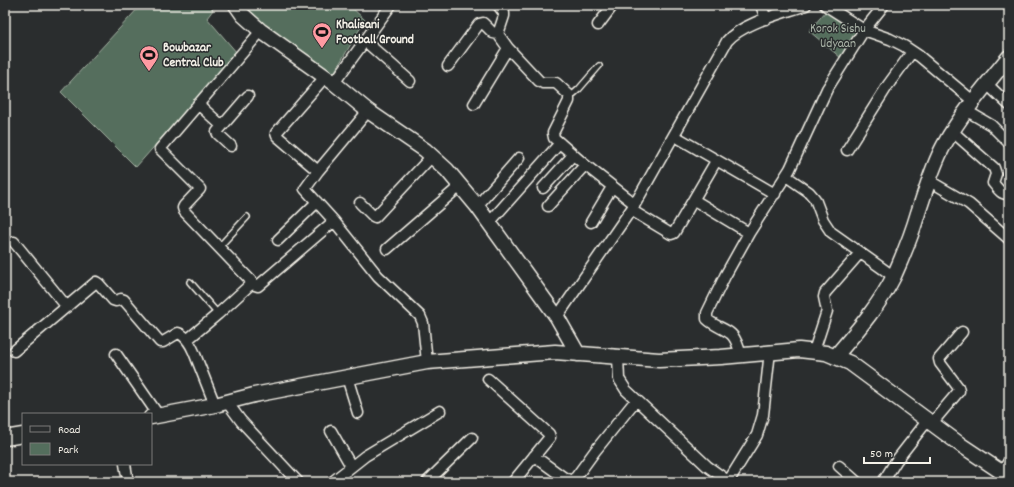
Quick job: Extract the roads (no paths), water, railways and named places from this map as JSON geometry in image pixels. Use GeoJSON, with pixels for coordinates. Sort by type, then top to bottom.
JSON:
{"type":"FeatureCollection","features":[{"type":"Feature","properties":{"kind":"main road"},"geometry":{"type":"LineString","coordinates":[[236,5],[243,15],[261,31],[329,80],[368,112],[432,156],[447,170],[489,223],[557,317],[578,354]]}},
{"type":"Feature","properties":{"kind":"main road"},"geometry":{"type":"LineString","coordinates":[[835,357],[858,330],[879,301],[893,276],[918,215],[928,180],[944,146],[970,106],[1009,57]]}},
{"type":"Feature","properties":{"kind":"main road"},"geometry":{"type":"LineString","coordinates":[[155,416],[221,404],[254,395],[427,362],[555,352],[660,360],[770,351],[814,351],[826,353],[850,363],[930,422],[1004,473]]}},
{"type":"Feature","properties":{"kind":"main road"},"geometry":{"type":"LineString","coordinates":[[5,438],[22,436]]}},
{"type":"Feature","properties":{"kind":"street"},"geometry":{"type":"LineString","coordinates":[[318,171],[277,136],[276,133],[329,80],[365,41],[391,5]]}},
{"type":"Feature","properties":{"kind":"street"},"geometry":{"type":"LineString","coordinates":[[498,5],[504,13],[504,16],[498,34]]}},
{"type":"Feature","properties":{"kind":"street"},"geometry":{"type":"LineString","coordinates":[[598,25],[613,5]]}},
{"type":"Feature","properties":{"kind":"street"},"geometry":{"type":"LineString","coordinates":[[761,5],[766,19]]}},
{"type":"Feature","properties":{"kind":"street"},"geometry":{"type":"LineString","coordinates":[[557,317],[633,207],[675,136],[727,42],[736,32],[766,19],[806,5]]}},
{"type":"Feature","properties":{"kind":"street"},"geometry":{"type":"LineString","coordinates":[[826,5],[864,30],[890,39],[912,52],[1009,143]]}},
{"type":"Feature","properties":{"kind":"street"},"geometry":{"type":"LineString","coordinates":[[741,354],[735,338],[707,319],[707,313],[724,276],[748,233],[790,169],[827,89],[864,30],[884,5]]}},
{"type":"Feature","properties":{"kind":"street"},"geometry":{"type":"LineString","coordinates":[[448,66],[479,24],[483,24],[493,33],[498,34],[508,48],[539,81],[543,83],[556,83],[570,97],[553,133],[554,138],[584,165],[612,187],[633,207],[672,234],[675,232],[716,160]]}},
{"type":"Feature","properties":{"kind":"street"},"geometry":{"type":"LineString","coordinates":[[261,31],[160,147],[160,149],[200,189],[184,206],[183,210],[252,283],[258,286],[334,221]]}},
{"type":"Feature","properties":{"kind":"street"},"geometry":{"type":"LineString","coordinates":[[365,41],[410,81]]}},
{"type":"Feature","properties":{"kind":"street"},"geometry":{"type":"LineString","coordinates":[[474,104],[508,48]]}},
{"type":"Feature","properties":{"kind":"street"},"geometry":{"type":"LineString","coordinates":[[847,150],[888,85],[912,52]]}},
{"type":"Feature","properties":{"kind":"street"},"geometry":{"type":"LineString","coordinates":[[987,84],[1009,105]]}},
{"type":"Feature","properties":{"kind":"street"},"geometry":{"type":"LineString","coordinates":[[231,146],[217,132],[248,96]]}},
{"type":"Feature","properties":{"kind":"street"},"geometry":{"type":"LineString","coordinates":[[198,104],[222,125]]}},
{"type":"Feature","properties":{"kind":"street"},"geometry":{"type":"LineString","coordinates":[[368,112],[305,188],[334,221],[378,276],[420,316],[423,323],[427,362]]}},
{"type":"Feature","properties":{"kind":"street"},"geometry":{"type":"LineString","coordinates":[[953,132],[994,168],[996,174],[993,183],[1000,192],[1007,194],[1009,191]]}},
{"type":"Feature","properties":{"kind":"street"},"geometry":{"type":"LineString","coordinates":[[675,136],[775,194]]}},
{"type":"Feature","properties":{"kind":"street"},"geometry":{"type":"LineString","coordinates":[[489,223],[560,143]]}},
{"type":"Feature","properties":{"kind":"street"},"geometry":{"type":"LineString","coordinates":[[542,188],[573,154]]}},
{"type":"Feature","properties":{"kind":"street"},"geometry":{"type":"LineString","coordinates":[[360,203],[372,216],[375,217],[432,156]]}},
{"type":"Feature","properties":{"kind":"street"},"geometry":{"type":"LineString","coordinates":[[476,206],[519,158]]}},
{"type":"Feature","properties":{"kind":"street"},"geometry":{"type":"LineString","coordinates":[[548,206],[584,165]]}},
{"type":"Feature","properties":{"kind":"street"},"geometry":{"type":"LineString","coordinates":[[786,176],[809,192],[815,199],[822,220],[832,232],[893,276]]}},
{"type":"Feature","properties":{"kind":"street"},"geometry":{"type":"LineString","coordinates":[[928,180],[969,204],[1009,239]]}},
{"type":"Feature","properties":{"kind":"street"},"geometry":{"type":"LineString","coordinates":[[388,249],[460,186]]}},
{"type":"Feature","properties":{"kind":"street"},"geometry":{"type":"LineString","coordinates":[[591,222],[612,187]]}},
{"type":"Feature","properties":{"kind":"street"},"geometry":{"type":"LineString","coordinates":[[694,200],[748,233]]}},
{"type":"Feature","properties":{"kind":"street"},"geometry":{"type":"LineString","coordinates":[[278,240],[317,202]]}},
{"type":"Feature","properties":{"kind":"street"},"geometry":{"type":"LineString","coordinates":[[14,242],[67,307]]}},
{"type":"Feature","properties":{"kind":"street"},"geometry":{"type":"LineString","coordinates":[[814,351],[827,311],[824,297],[825,293],[860,253]]}},
{"type":"Feature","properties":{"kind":"street"},"geometry":{"type":"LineString","coordinates":[[14,351],[67,307],[94,282],[98,282],[114,301],[121,299],[124,300],[160,342],[163,342],[179,332],[187,340],[221,404],[241,421],[298,482]]}},
{"type":"Feature","properties":{"kind":"street"},"geometry":{"type":"LineString","coordinates":[[187,340],[252,283]]}},
{"type":"Feature","properties":{"kind":"street"},"geometry":{"type":"LineString","coordinates":[[883,482],[896,461],[959,391],[958,387],[940,363],[940,359],[962,332]]}},
{"type":"Feature","properties":{"kind":"street"},"geometry":{"type":"LineString","coordinates":[[618,357],[619,379],[626,390],[707,466],[728,482],[757,435],[763,415],[770,351]]}},
{"type":"Feature","properties":{"kind":"street"},"geometry":{"type":"LineString","coordinates":[[116,354],[155,416]]}},
{"type":"Feature","properties":{"kind":"street"},"geometry":{"type":"LineString","coordinates":[[347,377],[358,413]]}},
{"type":"Feature","properties":{"kind":"street"},"geometry":{"type":"LineString","coordinates":[[488,379],[549,434],[549,438],[513,482]]}},
{"type":"Feature","properties":{"kind":"street"},"geometry":{"type":"LineString","coordinates":[[534,456],[563,477],[572,481],[636,400]]}},
{"type":"Feature","properties":{"kind":"street"},"geometry":{"type":"LineString","coordinates":[[334,481],[365,456],[440,411]]}},
{"type":"Feature","properties":{"kind":"street"},"geometry":{"type":"LineString","coordinates":[[332,432],[351,466]]}},
{"type":"Feature","properties":{"kind":"street"},"geometry":{"type":"LineString","coordinates":[[427,482],[472,438]]}},
{"type":"Feature","properties":{"kind":"street"},"geometry":{"type":"LineString","coordinates":[[125,465],[128,482]]}},
{"type":"Feature","properties":{"kind":"street"},"geometry":{"type":"LineString","coordinates":[[839,466],[857,482]]}},
{"type":"Feature","properties":{"kind":"lane"},"geometry":{"type":"LineString","coordinates":[[570,97],[599,66]]}},
{"type":"Feature","properties":{"kind":"lane"},"geometry":{"type":"LineString","coordinates":[[219,247],[247,217]]}},
{"type":"Feature","properties":{"kind":"lane"},"geometry":{"type":"LineString","coordinates":[[190,282],[218,314]]}},
{"type":"Feature","properties":{"kind":"place","name":"Khalisani Football Ground"},"geometry":{"type":"Point","coordinates":[322,49]}},
{"type":"Feature","properties":{"kind":"place","name":"Bowbazar Central Club"},"geometry":{"type":"Point","coordinates":[149,72]}},
{"type":"Feature","properties":{"kind":"park label","name":"Korok Sishu Udyaan"},"geometry":{"type":"Point","coordinates":[838,36]}}]}
